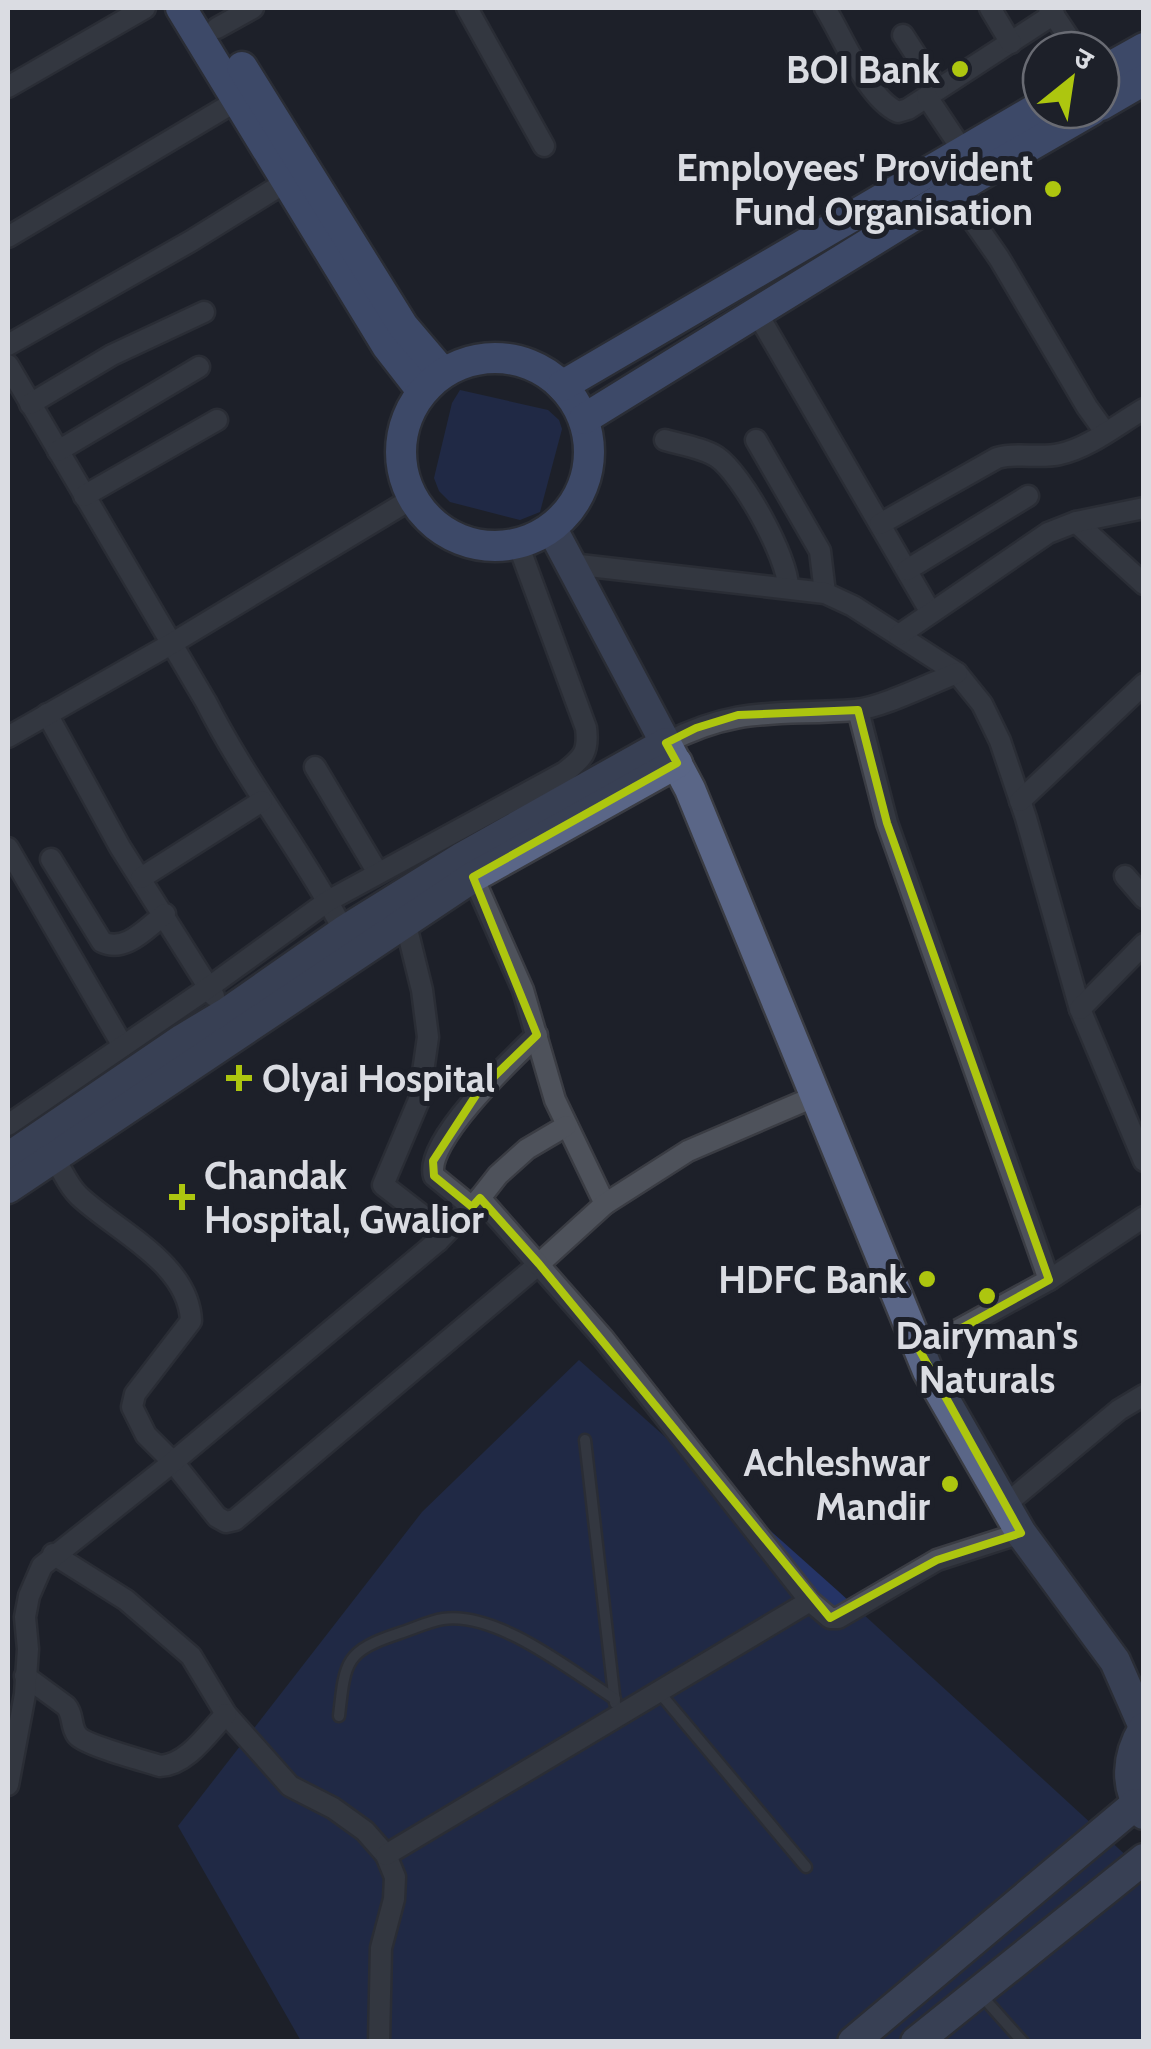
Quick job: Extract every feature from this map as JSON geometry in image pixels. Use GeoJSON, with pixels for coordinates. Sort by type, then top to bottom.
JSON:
{"type":"FeatureCollection","features":[{"type":"Feature","properties":{"kind":"main road"},"geometry":{"type":"LineString","coordinates":[[181,8],[387,346],[433,382]]}},
{"type":"Feature","properties":{"kind":"main road"},"geometry":{"type":"LineString","coordinates":[[212,18],[403,326],[433,382]]}},
{"type":"Feature","properties":{"kind":"main road"},"geometry":{"type":"LineString","coordinates":[[1121,61],[1144,48]]}},
{"type":"Feature","properties":{"kind":"main road"},"geometry":{"type":"LineString","coordinates":[[1121,93],[1144,80]]}},
{"type":"Feature","properties":{"kind":"main road"},"geometry":{"type":"LineString","coordinates":[[562,386],[1021,118]]}},
{"type":"Feature","properties":{"kind":"main road"},"geometry":{"type":"LineString","coordinates":[[584,420],[1058,130]]}},
{"type":"Feature","properties":{"kind":"main road"},"geometry":{"type":"LineString","coordinates":[[505,359],[542,370],[562,386],[584,420],[590,451],[585,482],[570,511],[552,529],[518,544],[488,546],[458,539],[432,522],[413,498],[402,472],[401,443],[408,416],[433,382],[466,362],[505,359]]}},
{"type":"Feature","properties":{"kind":"main road"},"geometry":{"type":"LineString","coordinates":[[552,529],[690,790],[928,1371],[1022,1533],[1116,1662],[1144,1727],[1130,1757],[1129,1781],[1140,1809],[854,2042]]}},
{"type":"Feature","properties":{"kind":"main road"},"geometry":{"type":"LineString","coordinates":[[8,1188],[44,1148],[182,1040],[344,931],[474,877],[671,753]]}},
{"type":"Feature","properties":{"kind":"main road"},"geometry":{"type":"LineString","coordinates":[[8,1158],[44,1148],[402,910],[463,856],[671,753]]}},
{"type":"Feature","properties":{"kind":"main road"},"geometry":{"type":"LineString","coordinates":[[1116,1662],[1144,1682]]}},
{"type":"Feature","properties":{"kind":"main road"},"geometry":{"type":"LineString","coordinates":[[916,2042],[1144,1859]]}},
{"type":"Feature","properties":{"kind":"street"},"geometry":{"type":"LineString","coordinates":[[8,87],[145,8]]}},
{"type":"Feature","properties":{"kind":"street"},"geometry":{"type":"LineString","coordinates":[[212,18],[253,8]]}},
{"type":"Feature","properties":{"kind":"street"},"geometry":{"type":"LineString","coordinates":[[467,8],[544,146]]}},
{"type":"Feature","properties":{"kind":"street"},"geometry":{"type":"LineString","coordinates":[[824,8],[868,81],[888,108],[898,112],[1011,42],[1051,11]]}},
{"type":"Feature","properties":{"kind":"street"},"geometry":{"type":"LineString","coordinates":[[990,8],[1011,42]]}},
{"type":"Feature","properties":{"kind":"street"},"geometry":{"type":"LineString","coordinates":[[903,34],[963,151]]}},
{"type":"Feature","properties":{"kind":"street"},"geometry":{"type":"LineString","coordinates":[[8,237],[238,100]]}},
{"type":"Feature","properties":{"kind":"street"},"geometry":{"type":"LineString","coordinates":[[8,344],[190,242],[286,182]]}},
{"type":"Feature","properties":{"kind":"street"},"geometry":{"type":"LineString","coordinates":[[953,192],[999,258],[1105,432]]}},
{"type":"Feature","properties":{"kind":"street"},"geometry":{"type":"LineString","coordinates":[[30,404],[150,335],[204,312]]}},
{"type":"Feature","properties":{"kind":"street"},"geometry":{"type":"LineString","coordinates":[[756,313],[930,611]]}},
{"type":"Feature","properties":{"kind":"street"},"geometry":{"type":"LineString","coordinates":[[8,365],[235,759],[289,835],[344,931]]}},
{"type":"Feature","properties":{"kind":"street"},"geometry":{"type":"LineString","coordinates":[[58,452],[199,367]]}},
{"type":"Feature","properties":{"kind":"street"},"geometry":{"type":"LineString","coordinates":[[880,524],[996,458],[1009,454],[1058,455],[1075,450],[1144,408]]}},
{"type":"Feature","properties":{"kind":"street"},"geometry":{"type":"LineString","coordinates":[[84,496],[217,420]]}},
{"type":"Feature","properties":{"kind":"street"},"geometry":{"type":"LineString","coordinates":[[665,440],[710,453],[738,478],[783,562],[788,586]]}},
{"type":"Feature","properties":{"kind":"street"},"geometry":{"type":"LineString","coordinates":[[756,440],[820,551],[825,593]]}},
{"type":"Feature","properties":{"kind":"street"},"geometry":{"type":"LineString","coordinates":[[907,570],[1028,496]]}},
{"type":"Feature","properties":{"kind":"street"},"geometry":{"type":"LineString","coordinates":[[8,737],[172,644],[413,498]]}},
{"type":"Feature","properties":{"kind":"street"},"geometry":{"type":"LineString","coordinates":[[899,635],[1048,533],[1076,522],[1144,508]]}},
{"type":"Feature","properties":{"kind":"street"},"geometry":{"type":"LineString","coordinates":[[1076,522],[1144,584]]}},
{"type":"Feature","properties":{"kind":"street"},"geometry":{"type":"LineString","coordinates":[[8,1125],[328,900],[565,772],[584,757],[588,745],[586,728],[518,544]]}},
{"type":"Feature","properties":{"kind":"street"},"geometry":{"type":"LineString","coordinates":[[571,564],[825,593],[853,606],[957,673],[982,704],[994,728],[1020,801],[1080,1010],[1144,1161]]}},
{"type":"Feature","properties":{"kind":"street"},"geometry":{"type":"LineString","coordinates":[[671,753],[696,728],[738,716],[858,710],[957,673]]}},
{"type":"Feature","properties":{"kind":"street"},"geometry":{"type":"LineString","coordinates":[[1020,801],[1144,684]]}},
{"type":"Feature","properties":{"kind":"street"},"geometry":{"type":"LineString","coordinates":[[858,710],[887,823],[1048,1280]]}},
{"type":"Feature","properties":{"kind":"street"},"geometry":{"type":"LineString","coordinates":[[46,714],[208,988],[228,1012]]}},
{"type":"Feature","properties":{"kind":"street"},"geometry":{"type":"LineString","coordinates":[[315,768],[378,873]]}},
{"type":"Feature","properties":{"kind":"street"},"geometry":{"type":"LineString","coordinates":[[142,878],[262,801]]}},
{"type":"Feature","properties":{"kind":"street"},"geometry":{"type":"LineString","coordinates":[[8,848],[123,1046]]}},
{"type":"Feature","properties":{"kind":"street"},"geometry":{"type":"LineString","coordinates":[[51,860],[102,942],[122,946],[164,914]]}},
{"type":"Feature","properties":{"kind":"street"},"geometry":{"type":"LineString","coordinates":[[1126,876],[1144,898]]}},
{"type":"Feature","properties":{"kind":"street"},"geometry":{"type":"LineString","coordinates":[[474,877],[523,990],[543,1064],[566,1126],[604,1204]]}},
{"type":"Feature","properties":{"kind":"street"},"geometry":{"type":"LineString","coordinates":[[402,910],[415,954],[428,1037],[420,1100],[383,1185],[427,1219],[438,1241]]}},
{"type":"Feature","properties":{"kind":"street"},"geometry":{"type":"LineString","coordinates":[[1080,1010],[1144,944]]}},
{"type":"Feature","properties":{"kind":"street"},"geometry":{"type":"LineString","coordinates":[[536,1035],[478,1092],[433,1161],[434,1176],[476,1203],[540,1264],[810,1600],[830,1618],[838,1618],[938,1560],[1022,1533]]}},
{"type":"Feature","properties":{"kind":"street"},"geometry":{"type":"LineString","coordinates":[[44,1148],[76,1194],[176,1278],[191,1311],[188,1328],[144,1382],[132,1407],[146,1435],[173,1462],[216,1517],[226,1522],[235,1520],[540,1264],[604,1204],[688,1151],[816,1096]]}},
{"type":"Feature","properties":{"kind":"street"},"geometry":{"type":"LineString","coordinates":[[8,1785],[19,1679],[16,1620],[36,1576],[53,1554],[173,1462],[438,1241],[498,1174],[566,1126]]}},
{"type":"Feature","properties":{"kind":"street"},"geometry":{"type":"LineString","coordinates":[[920,1351],[1048,1280],[1144,1218]]}},
{"type":"Feature","properties":{"kind":"street"},"geometry":{"type":"LineString","coordinates":[[1005,1505],[1119,1410],[1144,1395]]}},
{"type":"Feature","properties":{"kind":"street"},"geometry":{"type":"LineString","coordinates":[[53,1554],[126,1600],[191,1656],[226,1714],[290,1786],[365,1830],[386,1855],[395,1877],[394,1899],[381,1948],[379,2042]]}},
{"type":"Feature","properties":{"kind":"street"},"geometry":{"type":"LineString","coordinates":[[386,1855],[616,1708],[658,1692],[810,1600]]}},
{"type":"Feature","properties":{"kind":"street"},"geometry":{"type":"LineString","coordinates":[[19,1679],[66,1706],[74,1730],[84,1740],[160,1766],[172,1766],[183,1758],[226,1714]]}},
{"type":"Feature","properties":{"kind":"lane"},"geometry":{"type":"LineString","coordinates":[[585,1440],[616,1708]]}},
{"type":"Feature","properties":{"kind":"lane"},"geometry":{"type":"LineString","coordinates":[[338,1716],[344,1672],[354,1655],[370,1643],[444,1619],[481,1623],[518,1638],[616,1708]]}},
{"type":"Feature","properties":{"kind":"lane"},"geometry":{"type":"LineString","coordinates":[[658,1692],[806,1868]]}},
{"type":"Feature","properties":{"kind":"lane"},"geometry":{"type":"LineString","coordinates":[[977,1991],[1023,2042]]}},
{"type":"Feature","properties":{"kind":"highlighted area"},"geometry":{"type":"Polygon","coordinates":[[[858,710],[887,823],[1049,1280],[920,1351],[1021,1533],[937,1560],[830,1618],[539,1264],[480,1198],[472,1207],[434,1176],[433,1161],[478,1092],[537,1035],[473,877],[677,763],[666,743],[696,728],[738,715],[858,710]]]}},
{"type":"Feature","properties":{"kind":"shaded area"},"geometry":{"type":"Polygon","coordinates":[[[460,390],[548,410],[559,420],[562,429],[540,512],[520,520],[450,502],[439,491],[434,478],[452,403],[460,390]]]}},
{"type":"Feature","properties":{"kind":"shaded area"},"geometry":{"type":"Polygon","coordinates":[[[579,1360],[1143,1871],[1143,2041],[301,2041],[178,1826],[422,1512],[579,1360]]]}},
{"type":"Feature","properties":{"kind":"place","name":"BOI Bank"},"geometry":{"type":"Point","coordinates":[960,69]}},
{"type":"Feature","properties":{"kind":"place","name":"Employees' Provident Fund Organisation"},"geometry":{"type":"Point","coordinates":[1053,189]}},
{"type":"Feature","properties":{"kind":"place","name":"Olyai Hospital"},"geometry":{"type":"Point","coordinates":[239,1078]}},
{"type":"Feature","properties":{"kind":"place","name":"Chandak Hospital, Gwalior"},"geometry":{"type":"Point","coordinates":[182,1197]}},
{"type":"Feature","properties":{"kind":"place","name":"HDFC Bank"},"geometry":{"type":"Point","coordinates":[927,1279]}},
{"type":"Feature","properties":{"kind":"place","name":"Dairyman's Naturals"},"geometry":{"type":"Point","coordinates":[987,1296]}},
{"type":"Feature","properties":{"kind":"place","name":"Achleshwar Mandir"},"geometry":{"type":"Point","coordinates":[950,1484]}}]}
